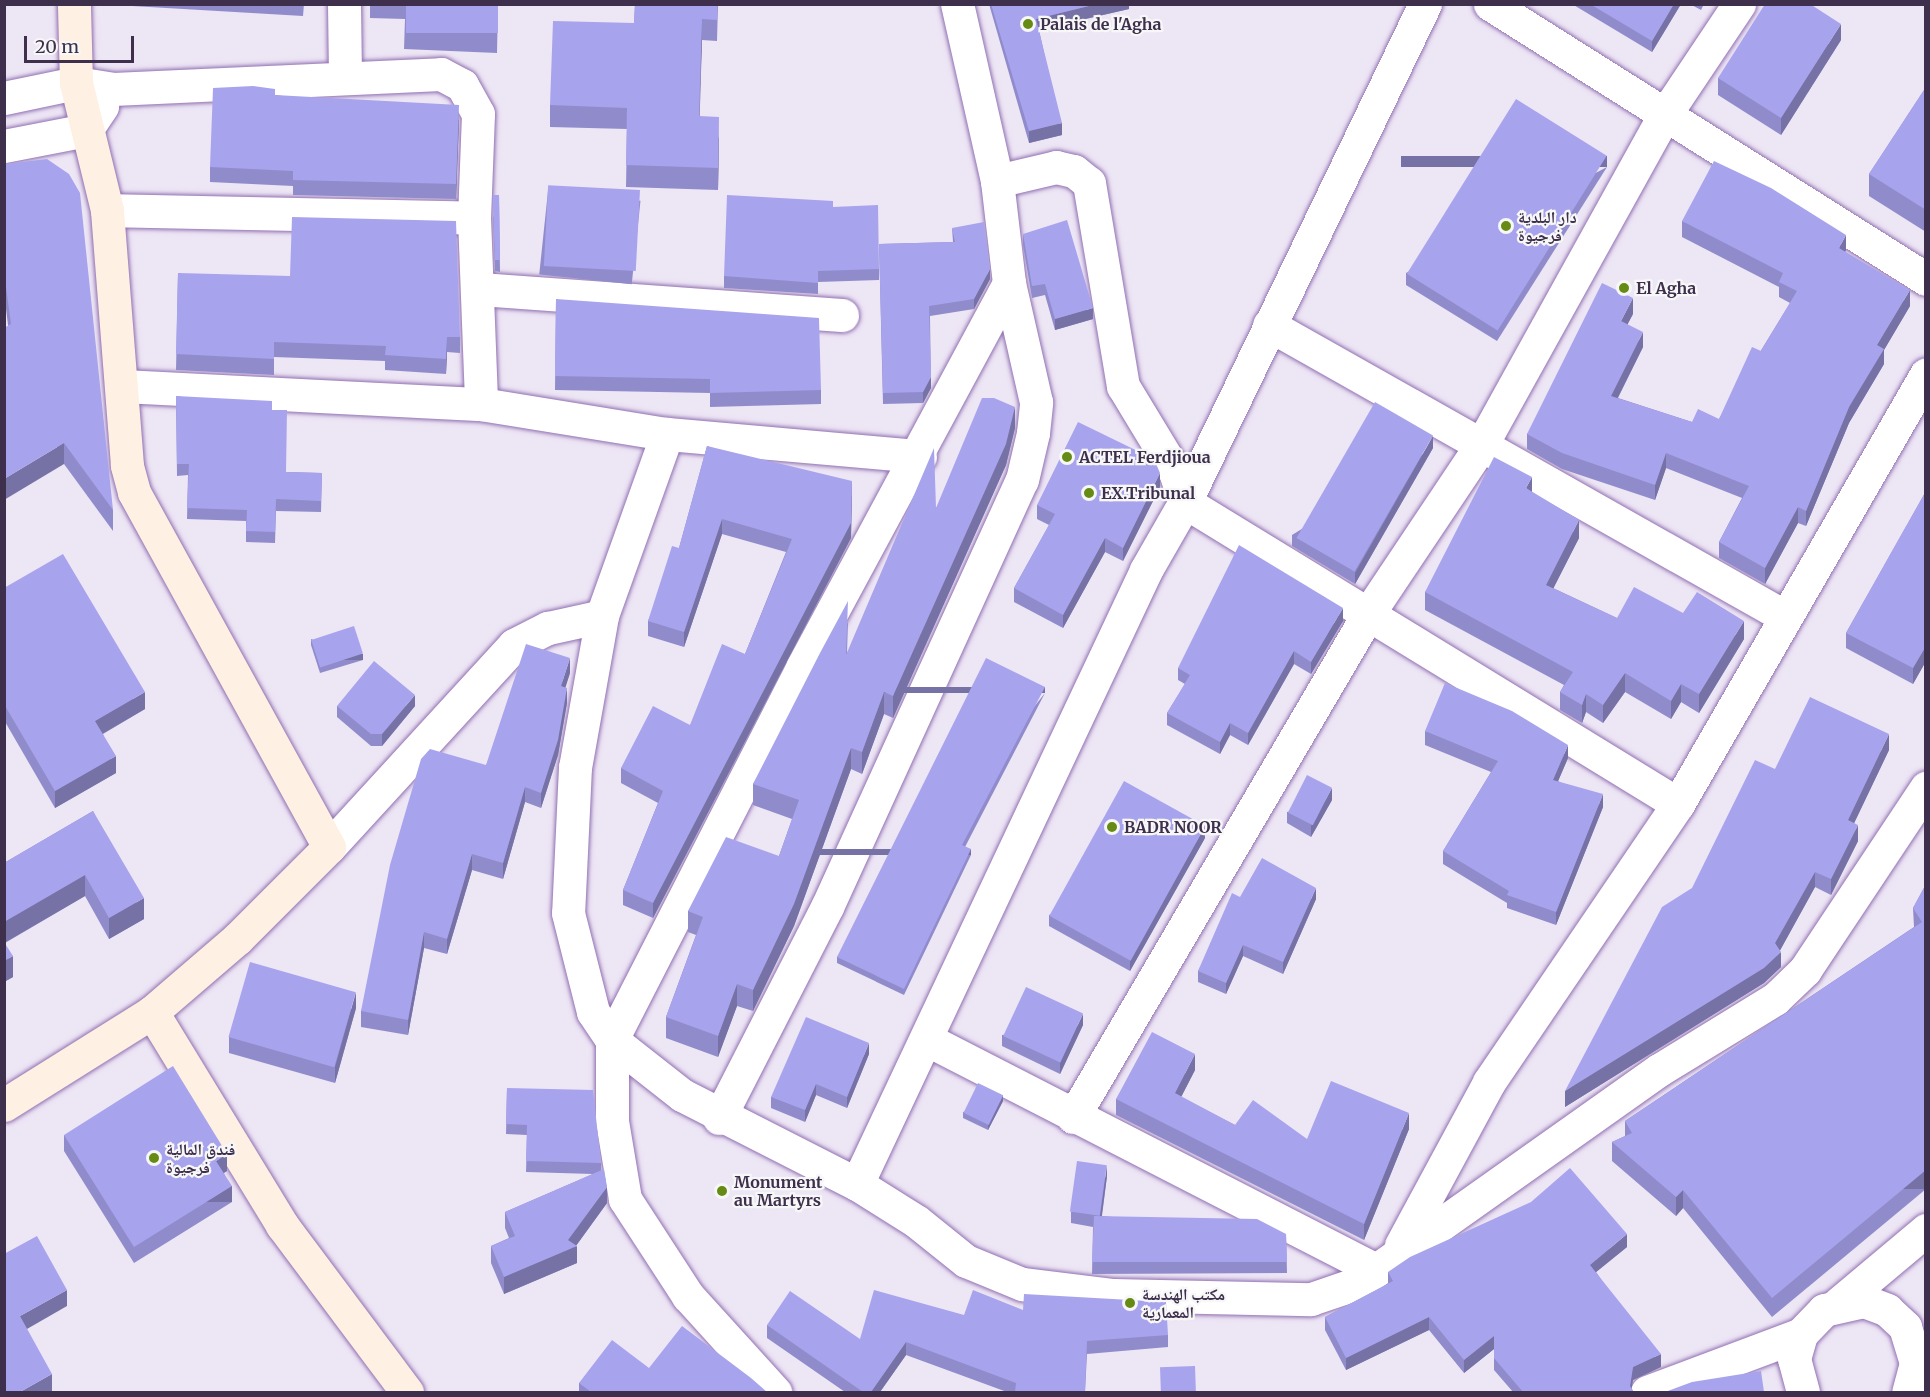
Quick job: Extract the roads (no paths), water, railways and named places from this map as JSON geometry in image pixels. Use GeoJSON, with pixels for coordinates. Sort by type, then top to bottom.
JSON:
{"type":"FeatureCollection","features":[{"type":"Feature","properties":{"kind":"main road"},"geometry":{"type":"LineString","coordinates":[[4,1105],[152,1012],[237,939],[329,847],[134,492],[127,465],[124,386],[106,210],[76,83],[74,4]]}},
{"type":"Feature","properties":{"kind":"main road"},"geometry":{"type":"LineString","coordinates":[[152,1012],[282,1224],[407,1392]]}},
{"type":"Feature","properties":{"kind":"street"},"geometry":{"type":"LineString","coordinates":[[344,4],[345,76]]}},
{"type":"Feature","properties":{"kind":"street"},"geometry":{"type":"LineString","coordinates":[[719,1118],[827,907],[1022,480],[1036,402],[1009,283],[997,181],[957,4]]}},
{"type":"Feature","properties":{"kind":"street"},"geometry":{"type":"LineString","coordinates":[[857,1184],[928,1040],[1146,570],[1185,502],[1425,4]]}},
{"type":"Feature","properties":{"kind":"street"},"geometry":{"type":"LineString","coordinates":[[1490,4],[1664,116],[1926,279]]}},
{"type":"Feature","properties":{"kind":"street"},"geometry":{"type":"LineString","coordinates":[[1073,1117],[1370,611],[1482,444],[1664,116],[1739,4]]}},
{"type":"Feature","properties":{"kind":"street"},"geometry":{"type":"LineString","coordinates":[[4,98],[76,83],[113,89],[345,76],[441,74],[462,85],[478,114],[474,218],[479,289],[481,404]]}},
{"type":"Feature","properties":{"kind":"street"},"geometry":{"type":"LineString","coordinates":[[4,146],[86,130],[113,89]]}},
{"type":"Feature","properties":{"kind":"street"},"geometry":{"type":"LineString","coordinates":[[997,181],[1056,167],[1074,171],[1089,183],[1123,386],[1175,472],[1185,502],[1370,611],[1678,804]]}},
{"type":"Feature","properties":{"kind":"street"},"geometry":{"type":"LineString","coordinates":[[106,210],[474,218]]}},
{"type":"Feature","properties":{"kind":"street"},"geometry":{"type":"LineString","coordinates":[[775,1392],[687,1296],[626,1198],[612,1121],[612,1040],[803,666],[920,456],[1009,283]]}},
{"type":"Feature","properties":{"kind":"street"},"geometry":{"type":"LineString","coordinates":[[479,289],[842,315]]}},
{"type":"Feature","properties":{"kind":"street"},"geometry":{"type":"LineString","coordinates":[[1269,325],[1784,616]]}},
{"type":"Feature","properties":{"kind":"street"},"geometry":{"type":"LineString","coordinates":[[1387,1261],[1489,1082],[1678,804],[1784,616],[1926,374]]}},
{"type":"Feature","properties":{"kind":"street"},"geometry":{"type":"LineString","coordinates":[[124,386],[481,404],[668,434],[920,456]]}},
{"type":"Feature","properties":{"kind":"street"},"geometry":{"type":"LineString","coordinates":[[668,434],[602,616],[575,767],[568,913],[593,1012],[612,1040],[719,1118],[857,1184],[916,1221],[966,1261],[1022,1284],[1250,1302],[1311,1299],[1358,1282],[1659,1070],[1775,999],[1811,961],[1926,788]]}},
{"type":"Feature","properties":{"kind":"street"},"geometry":{"type":"LineString","coordinates":[[329,847],[514,645],[548,628],[602,616]]}},
{"type":"Feature","properties":{"kind":"street"},"geometry":{"type":"LineString","coordinates":[[928,1040],[1073,1117],[1387,1261]]}},
{"type":"Feature","properties":{"kind":"street"},"geometry":{"type":"LineString","coordinates":[[1800,1390],[1794,1359],[1801,1334],[1810,1320],[1839,1303],[1926,1230]]}},
{"type":"Feature","properties":{"kind":"street"},"geometry":{"type":"LineString","coordinates":[[1839,1303],[1864,1301],[1887,1310],[1905,1327],[1916,1368]]}},
{"type":"Feature","properties":{"kind":"street"},"geometry":{"type":"LineString","coordinates":[[1916,1368],[1926,1319]]}},
{"type":"Feature","properties":{"kind":"street"},"geometry":{"type":"LineString","coordinates":[[1647,1392],[1801,1334]]}},
{"type":"Feature","properties":{"kind":"place","name":"Palais de l'Agha"},"geometry":{"type":"Point","coordinates":[1028,24]}},
{"type":"Feature","properties":{"kind":"place","name":"دار البلدية فرجيوة"},"geometry":{"type":"Point","coordinates":[1506,226]}},
{"type":"Feature","properties":{"kind":"place","name":"El Agha"},"geometry":{"type":"Point","coordinates":[1624,288]}},
{"type":"Feature","properties":{"kind":"place","name":"ACTEL Ferdjioua"},"geometry":{"type":"Point","coordinates":[1067,457]}},
{"type":"Feature","properties":{"kind":"place","name":"EX.Tribunal"},"geometry":{"type":"Point","coordinates":[1089,493]}},
{"type":"Feature","properties":{"kind":"place","name":"BADR NOOR"},"geometry":{"type":"Point","coordinates":[1112,827]}},
{"type":"Feature","properties":{"kind":"place","name":"فندق المالية فرجيوة"},"geometry":{"type":"Point","coordinates":[154,1158]}},
{"type":"Feature","properties":{"kind":"place","name":"Monument au Martyrs"},"geometry":{"type":"Point","coordinates":[722,1191]}},
{"type":"Feature","properties":{"kind":"place","name":"مكتب الهندسة المعمارية"},"geometry":{"type":"Point","coordinates":[1130,1303]}}]}
